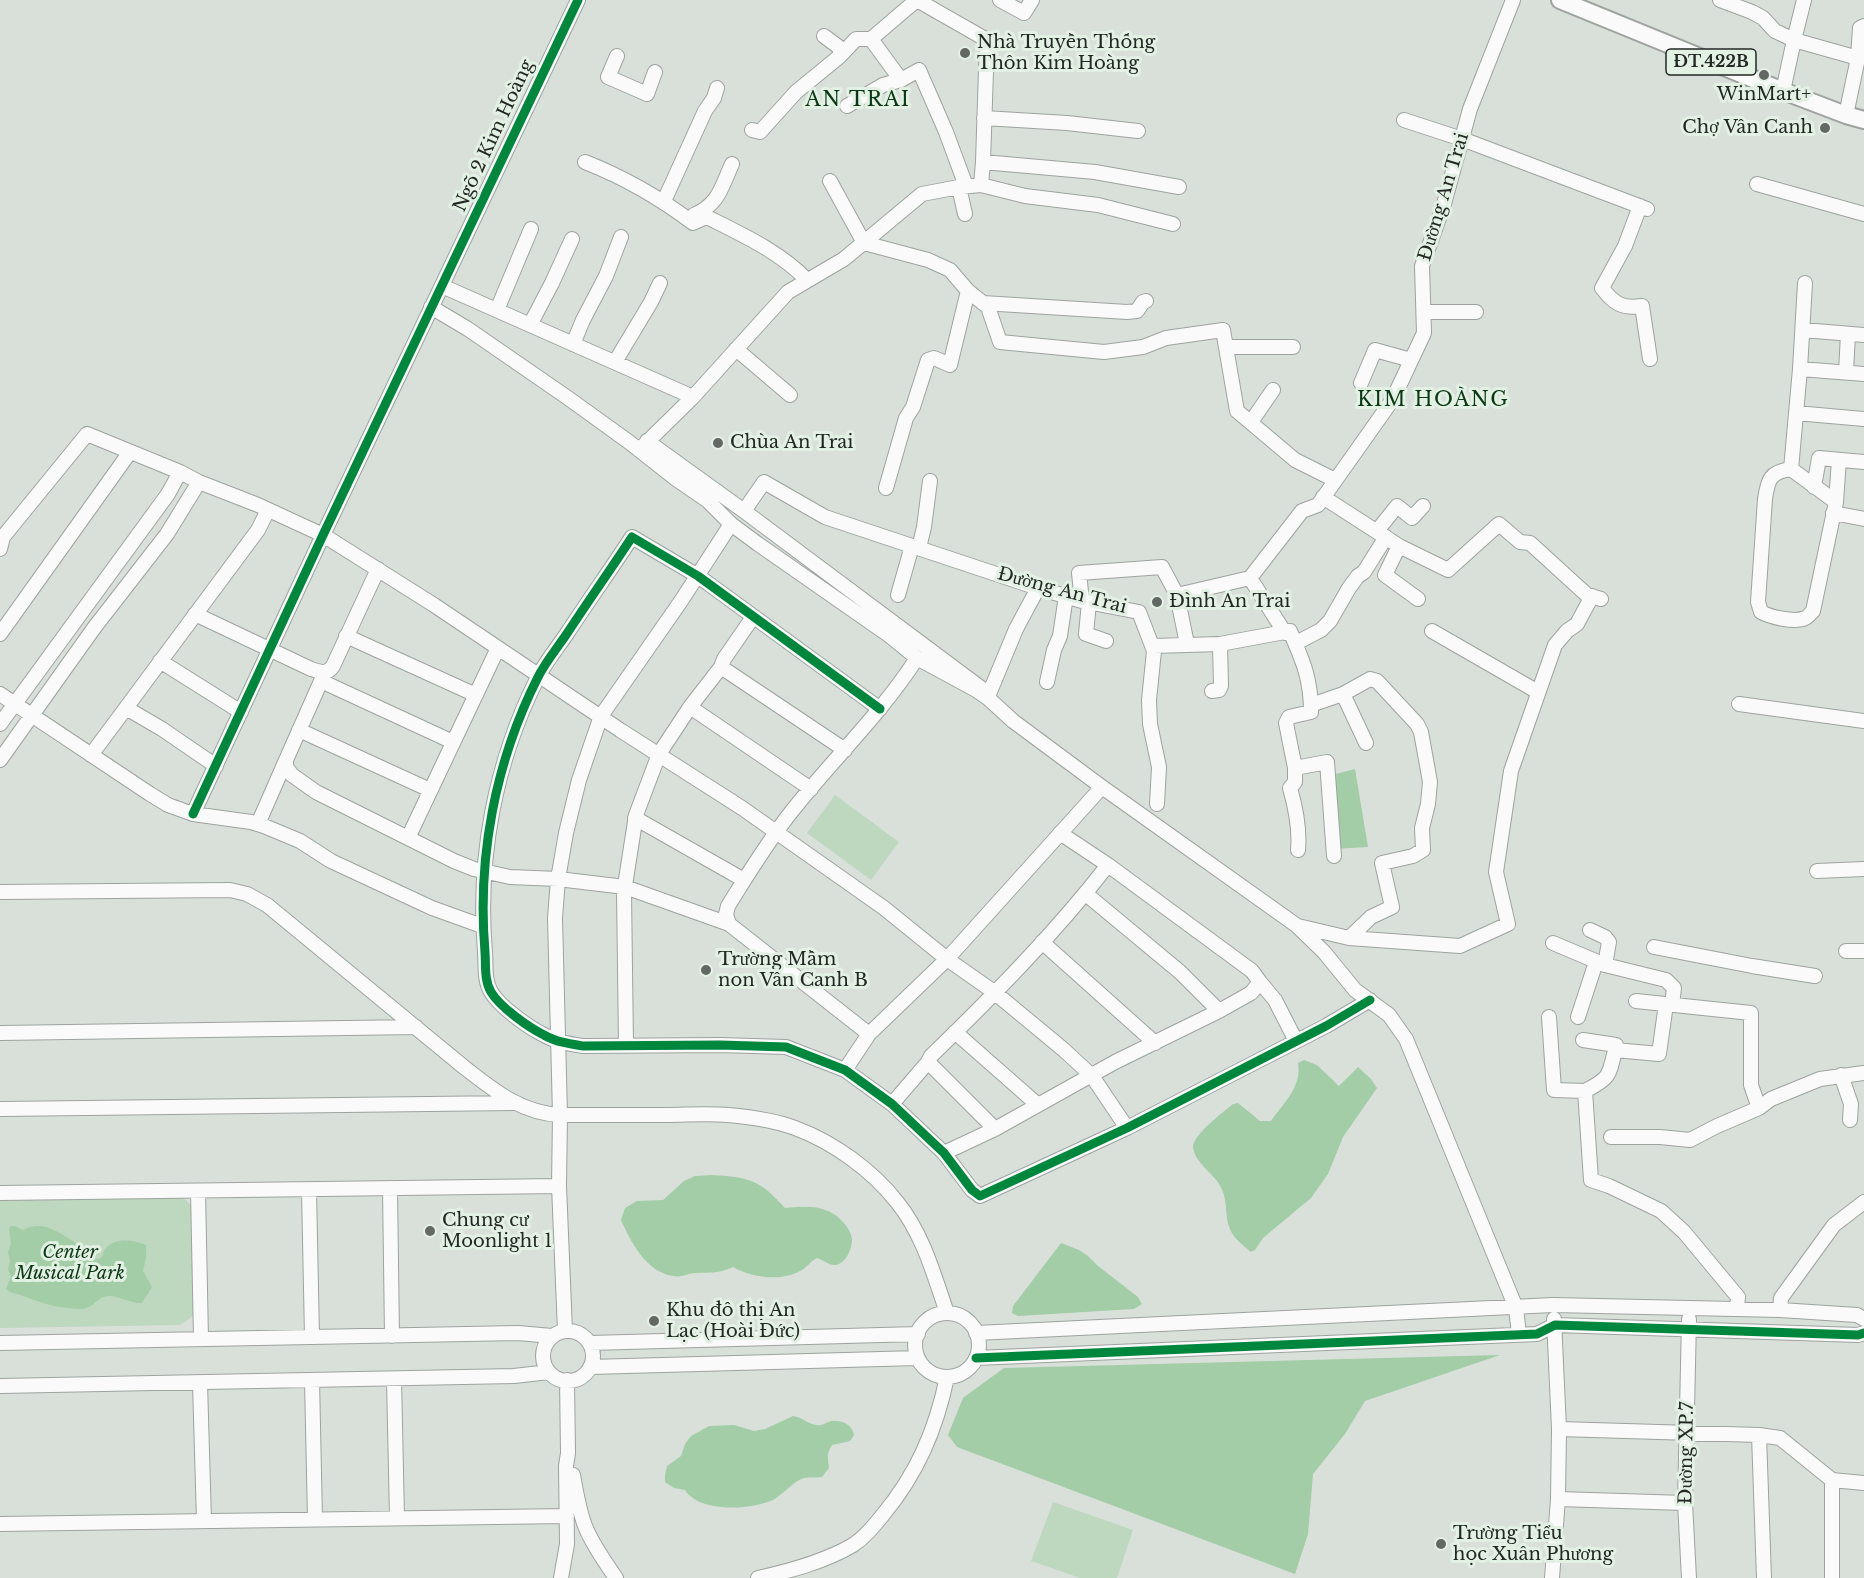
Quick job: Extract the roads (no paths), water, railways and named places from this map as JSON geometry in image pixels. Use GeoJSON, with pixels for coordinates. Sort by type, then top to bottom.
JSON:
{"type":"FeatureCollection","features":[{"type":"Feature","properties":{"kind":"main road","name":"ĐT.422B"},"geometry":{"type":"LineString","coordinates":[[1560,0],[1846,116],[1864,120]]}},
{"type":"Feature","properties":{"kind":"street","name":"Ngõ 2 Kim Hoàng"},"geometry":{"type":"LineString","coordinates":[[193,814],[578,0]]}},
{"type":"Feature","properties":{"kind":"street"},"geometry":{"type":"LineString","coordinates":[[753,130],[759,132],[796,92],[840,56],[856,39],[871,39],[915,0],[987,40],[981,185]]}},
{"type":"Feature","properties":{"kind":"street"},"geometry":{"type":"LineString","coordinates":[[1000,0],[1024,13],[1032,0]]}},
{"type":"Feature","properties":{"kind":"street","name":"Đường An Trai"},"geometry":{"type":"LineString","coordinates":[[1250,578],[1302,511],[1318,505],[1393,399],[1424,333],[1422,266],[1444,204],[1470,108],[1513,0]]}},
{"type":"Feature","properties":{"kind":"street"},"geometry":{"type":"LineString","coordinates":[[1720,0],[1752,12],[1763,18],[1775,31],[1794,40],[1858,58]]}},
{"type":"Feature","properties":{"kind":"street"},"geometry":{"type":"LineString","coordinates":[[1783,91],[1804,0]]}},
{"type":"Feature","properties":{"kind":"street"},"geometry":{"type":"LineString","coordinates":[[1846,116],[1858,58],[1860,28],[1864,26]]}},
{"type":"Feature","properties":{"kind":"street"},"geometry":{"type":"LineString","coordinates":[[824,36],[840,48],[840,56]]}},
{"type":"Feature","properties":{"kind":"street"},"geometry":{"type":"LineString","coordinates":[[871,39],[901,80]]}},
{"type":"Feature","properties":{"kind":"street"},"geometry":{"type":"LineString","coordinates":[[617,56],[608,77],[647,94],[655,72]]}},
{"type":"Feature","properties":{"kind":"street"},"geometry":{"type":"LineString","coordinates":[[848,106],[883,85],[901,80],[919,70],[946,132],[962,186],[965,214]]}},
{"type":"Feature","properties":{"kind":"street"},"geometry":{"type":"LineString","coordinates":[[664,201],[717,88]]}},
{"type":"Feature","properties":{"kind":"street"},"geometry":{"type":"LineString","coordinates":[[984,118],[1067,123],[1138,131]]}},
{"type":"Feature","properties":{"kind":"street"},"geometry":{"type":"LineString","coordinates":[[1404,120],[1462,139],[1644,208],[1602,288],[1616,303],[1628,308],[1642,306],[1650,359]]}},
{"type":"Feature","properties":{"kind":"street"},"geometry":{"type":"LineString","coordinates":[[585,162],[608,171],[664,201],[693,223],[709,218],[763,245],[807,280]]}},
{"type":"Feature","properties":{"kind":"street"},"geometry":{"type":"LineString","coordinates":[[983,162],[1095,172],[1179,187]]}},
{"type":"Feature","properties":{"kind":"street"},"geometry":{"type":"LineString","coordinates":[[691,221],[694,215],[714,204],[732,164]]}},
{"type":"Feature","properties":{"kind":"street"},"geometry":{"type":"LineString","coordinates":[[830,181],[864,243],[928,260],[950,270],[968,291],[988,307],[1000,342],[1064,346],[1104,352],[1143,347],[1166,338],[1223,330],[1237,411],[1295,460],[1335,480]]}},
{"type":"Feature","properties":{"kind":"street"},"geometry":{"type":"LineString","coordinates":[[1757,184],[1864,214]]}},
{"type":"Feature","properties":{"kind":"street"},"geometry":{"type":"LineString","coordinates":[[643,446],[693,397],[788,292],[844,259],[922,194],[962,186],[981,185],[1025,195],[1098,205],[1173,224]]}},
{"type":"Feature","properties":{"kind":"street"},"geometry":{"type":"LineString","coordinates":[[496,310],[531,229]]}},
{"type":"Feature","properties":{"kind":"street"},"geometry":{"type":"LineString","coordinates":[[573,344],[606,276],[621,237]]}},
{"type":"Feature","properties":{"kind":"street"},"geometry":{"type":"LineString","coordinates":[[530,325],[572,239]]}},
{"type":"Feature","properties":{"kind":"street"},"geometry":{"type":"LineString","coordinates":[[615,362],[660,283]]}},
{"type":"Feature","properties":{"kind":"street"},"geometry":{"type":"LineString","coordinates":[[1791,469],[1805,283]]}},
{"type":"Feature","properties":{"kind":"street"},"geometry":{"type":"LineString","coordinates":[[442,286],[693,397]]}},
{"type":"Feature","properties":{"kind":"street"},"geometry":{"type":"LineString","coordinates":[[886,488],[906,418],[913,407],[928,360],[934,358],[950,364],[968,291]]}},
{"type":"Feature","properties":{"kind":"street"},"geometry":{"type":"LineString","coordinates":[[984,303],[1127,312],[1137,311],[1146,301]]}},
{"type":"Feature","properties":{"kind":"street"},"geometry":{"type":"LineString","coordinates":[[431,307],[744,511],[989,694],[1016,629],[1038,588]]}},
{"type":"Feature","properties":{"kind":"street"},"geometry":{"type":"LineString","coordinates":[[1424,312],[1476,312]]}},
{"type":"Feature","properties":{"kind":"street"},"geometry":{"type":"LineString","coordinates":[[1803,330],[1864,335]]}},
{"type":"Feature","properties":{"kind":"street"},"geometry":{"type":"LineString","coordinates":[[1846,372],[1848,334]]}},
{"type":"Feature","properties":{"kind":"street"},"geometry":{"type":"LineString","coordinates":[[1226,347],[1293,347]]}},
{"type":"Feature","properties":{"kind":"street"},"geometry":{"type":"LineString","coordinates":[[736,349],[790,395]]}},
{"type":"Feature","properties":{"kind":"street"},"geometry":{"type":"LineString","coordinates":[[1360,383],[1375,350],[1411,360]]}},
{"type":"Feature","properties":{"kind":"street"},"geometry":{"type":"LineString","coordinates":[[1800,369],[1864,374]]}},
{"type":"Feature","properties":{"kind":"street"},"geometry":{"type":"LineString","coordinates":[[1251,422],[1274,390]]}},
{"type":"Feature","properties":{"kind":"street"},"geometry":{"type":"LineString","coordinates":[[1796,412],[1864,419]]}},
{"type":"Feature","properties":{"kind":"street"},"geometry":{"type":"LineString","coordinates":[[0,549],[3,537],[87,434],[268,510],[323,536],[378,569],[742,807],[884,908],[947,959],[994,992],[1064,1050],[1092,1076],[1127,1128]]}},
{"type":"Feature","properties":{"kind":"street"},"geometry":{"type":"LineString","coordinates":[[643,446],[676,479],[708,501],[731,524],[880,629],[917,658],[989,699],[1013,721],[1102,787],[1296,925],[1324,952],[1355,990],[1389,1015],[1406,1039],[1516,1308],[1519,1334]]}},
{"type":"Feature","properties":{"kind":"street"},"geometry":{"type":"LineString","coordinates":[[0,634],[130,452]]}},
{"type":"Feature","properties":{"kind":"street"},"geometry":{"type":"LineString","coordinates":[[1814,487],[1819,458],[1864,462]]}},
{"type":"Feature","properties":{"kind":"street"},"geometry":{"type":"LineString","coordinates":[[1839,460],[1834,507],[1813,611],[1805,619],[1795,620],[1761,612],[1758,602],[1764,499],[1767,484],[1774,474],[1791,469],[1834,507],[1864,519]]}},
{"type":"Feature","properties":{"kind":"street"},"geometry":{"type":"LineString","coordinates":[[0,724],[162,503],[180,472]]}},
{"type":"Feature","properties":{"kind":"street"},"geometry":{"type":"LineString","coordinates":[[898,595],[924,527],[930,481]]}},
{"type":"Feature","properties":{"kind":"street"},"geometry":{"type":"LineString","coordinates":[[0,760],[94,628],[167,534],[199,482]]}},
{"type":"Feature","properties":{"kind":"street","name":"Đường An Trai"},"geometry":{"type":"LineString","coordinates":[[744,511],[764,482],[825,517],[1038,588],[1139,612],[1153,646]]}},
{"type":"Feature","properties":{"kind":"street"},"geometry":{"type":"LineString","coordinates":[[1296,925],[1349,938],[1460,946],[1508,924],[1496,872],[1511,771],[1555,645],[1567,631],[1577,624],[1597,598],[1587,595],[1530,543],[1520,542],[1498,524],[1448,570],[1399,546],[1323,497]]}},
{"type":"Feature","properties":{"kind":"street"},"geometry":{"type":"LineString","coordinates":[[1296,644],[1321,630],[1330,621],[1349,588],[1364,572],[1397,506],[1412,518],[1423,506]]}},
{"type":"Feature","properties":{"kind":"street"},"geometry":{"type":"LineString","coordinates":[[91,755],[258,530],[268,510]]}},
{"type":"Feature","properties":{"kind":"street"},"geometry":{"type":"LineString","coordinates":[[558,1333],[560,1115],[555,918],[558,879],[566,833],[579,780],[601,716],[698,576],[731,524]]}},
{"type":"Feature","properties":{"kind":"street"},"geometry":{"type":"LineString","coordinates":[[880,709],[698,576],[632,537],[539,675],[520,717],[503,765],[492,810],[484,871],[482,926],[486,972],[491,993],[525,1023],[543,1035],[558,1041],[583,1046],[780,1046],[845,1070],[892,1104],[944,1153],[972,1190],[980,1196],[1127,1128],[1370,1000]]}},
{"type":"Feature","properties":{"kind":"street"},"geometry":{"type":"LineString","coordinates":[[1399,546],[1385,575],[1418,599]]}},
{"type":"Feature","properties":{"kind":"street"},"geometry":{"type":"LineString","coordinates":[[1106,641],[1086,634],[1086,601],[1079,573],[1161,567],[1177,595],[1187,644]]}},
{"type":"Feature","properties":{"kind":"street"},"geometry":{"type":"LineString","coordinates":[[258,824],[323,677],[333,666],[378,569]]}},
{"type":"Feature","properties":{"kind":"street"},"geometry":{"type":"LineString","coordinates":[[1177,595],[1250,578],[1285,633]]}},
{"type":"Feature","properties":{"kind":"street"},"geometry":{"type":"LineString","coordinates":[[1047,682],[1054,650],[1060,636],[1066,596]]}},
{"type":"Feature","properties":{"kind":"street"},"geometry":{"type":"LineString","coordinates":[[195,614],[311,669],[453,742]]}},
{"type":"Feature","properties":{"kind":"street"},"geometry":{"type":"LineString","coordinates":[[626,1046],[625,887],[635,818],[659,754],[690,707],[721,667],[753,617]]}},
{"type":"Feature","properties":{"kind":"street"},"geometry":{"type":"LineString","coordinates":[[1157,804],[1159,766],[1150,724],[1149,700],[1153,646],[1220,644],[1290,631],[1308,674],[1311,705],[1311,712],[1289,717],[1286,723],[1295,768],[1295,782],[1290,788],[1297,820],[1298,850]]}},
{"type":"Feature","properties":{"kind":"street"},"geometry":{"type":"LineString","coordinates":[[1432,631],[1538,692]]}},
{"type":"Feature","properties":{"kind":"street"},"geometry":{"type":"LineString","coordinates":[[346,636],[476,695]]}},
{"type":"Feature","properties":{"kind":"street"},"geometry":{"type":"LineString","coordinates":[[1212,692],[1221,686],[1220,644]]}},
{"type":"Feature","properties":{"kind":"street"},"geometry":{"type":"LineString","coordinates":[[408,838],[498,648]]}},
{"type":"Feature","properties":{"kind":"street"},"geometry":{"type":"LineString","coordinates":[[729,924],[726,914],[728,906],[776,831],[880,709],[917,658]]}},
{"type":"Feature","properties":{"kind":"street"},"geometry":{"type":"LineString","coordinates":[[160,661],[241,712]]}},
{"type":"Feature","properties":{"kind":"street"},"geometry":{"type":"LineString","coordinates":[[721,667],[845,750]]}},
{"type":"Feature","properties":{"kind":"street"},"geometry":{"type":"LineString","coordinates":[[1311,705],[1343,694],[1373,679],[1413,719],[1421,732],[1430,792],[1422,828],[1422,852],[1382,862],[1392,907],[1366,921],[1349,938]]}},
{"type":"Feature","properties":{"kind":"street"},"geometry":{"type":"LineString","coordinates":[[0,694],[168,805],[193,814],[258,824],[300,841],[331,861],[432,908],[482,926]]}},
{"type":"Feature","properties":{"kind":"street"},"geometry":{"type":"LineString","coordinates":[[1343,694],[1366,742]]}},
{"type":"Feature","properties":{"kind":"street"},"geometry":{"type":"LineString","coordinates":[[1739,704],[1864,721]]}},
{"type":"Feature","properties":{"kind":"street"},"geometry":{"type":"LineString","coordinates":[[690,707],[811,789]]}},
{"type":"Feature","properties":{"kind":"street"},"geometry":{"type":"LineString","coordinates":[[126,708],[162,729],[216,766]]}},
{"type":"Feature","properties":{"kind":"street"},"geometry":{"type":"LineString","coordinates":[[299,729],[430,790]]}},
{"type":"Feature","properties":{"kind":"street"},"geometry":{"type":"LineString","coordinates":[[286,760],[286,767],[292,775],[316,792],[454,861],[510,877],[558,879],[625,887],[729,924],[869,1034]]}},
{"type":"Feature","properties":{"kind":"street"},"geometry":{"type":"LineString","coordinates":[[1295,768],[1327,762],[1334,856]]}},
{"type":"Feature","properties":{"kind":"street"},"geometry":{"type":"LineString","coordinates":[[845,1070],[869,1034],[947,959],[1102,787]]}},
{"type":"Feature","properties":{"kind":"street"},"geometry":{"type":"LineString","coordinates":[[635,818],[744,880]]}},
{"type":"Feature","properties":{"kind":"street"},"geometry":{"type":"LineString","coordinates":[[1060,833],[1108,865],[1252,971],[1275,1000],[1296,1041]]}},
{"type":"Feature","properties":{"kind":"street"},"geometry":{"type":"LineString","coordinates":[[892,1104],[931,1056],[1042,942],[1086,894],[1108,865]]}},
{"type":"Feature","properties":{"kind":"street"},"geometry":{"type":"LineString","coordinates":[[1817,871],[1864,868]]}},
{"type":"Feature","properties":{"kind":"street"},"geometry":{"type":"LineString","coordinates":[[0,892],[230,890],[246,894],[267,905],[484,1082],[527,1110],[560,1115],[726,1115],[778,1123],[817,1137],[864,1169],[898,1202],[927,1255],[947,1314]]}},
{"type":"Feature","properties":{"kind":"street"},"geometry":{"type":"LineString","coordinates":[[1086,894],[1180,972],[1219,1011]]}},
{"type":"Feature","properties":{"kind":"street"},"geometry":{"type":"LineString","coordinates":[[1578,1017],[1610,942],[1590,930]]}},
{"type":"Feature","properties":{"kind":"street"},"geometry":{"type":"LineString","coordinates":[[1042,942],[1155,1043]]}},
{"type":"Feature","properties":{"kind":"street"},"geometry":{"type":"LineString","coordinates":[[1553,944],[1600,963],[1666,980],[1674,988],[1659,1054],[1615,1050]]}},
{"type":"Feature","properties":{"kind":"street"},"geometry":{"type":"LineString","coordinates":[[1654,946],[1815,976]]}},
{"type":"Feature","properties":{"kind":"street"},"geometry":{"type":"LineString","coordinates":[[1846,951],[1864,951]]}},
{"type":"Feature","properties":{"kind":"street"},"geometry":{"type":"LineString","coordinates":[[944,1153],[995,1129],[1219,1011],[1251,993],[1260,982]]}},
{"type":"Feature","properties":{"kind":"street"},"geometry":{"type":"LineString","coordinates":[[1636,1000],[1751,1013],[1751,1086],[1759,1108]]}},
{"type":"Feature","properties":{"kind":"street"},"geometry":{"type":"LineString","coordinates":[[1549,1017],[1554,1090],[1585,1091],[1606,1079],[1616,1045],[1583,1040]]}},
{"type":"Feature","properties":{"kind":"street"},"geometry":{"type":"LineString","coordinates":[[0,1033],[416,1027]]}},
{"type":"Feature","properties":{"kind":"street"},"geometry":{"type":"LineString","coordinates":[[955,1032],[1038,1105]]}},
{"type":"Feature","properties":{"kind":"street"},"geometry":{"type":"LineString","coordinates":[[928,1062],[995,1129]]}},
{"type":"Feature","properties":{"kind":"street"},"geometry":{"type":"LineString","coordinates":[[1611,1137],[1660,1137],[1690,1140],[1759,1108],[1771,1099],[1820,1079],[1864,1073]]}},
{"type":"Feature","properties":{"kind":"street"},"geometry":{"type":"LineString","coordinates":[[1841,1075],[1851,1104],[1850,1120]]}},
{"type":"Feature","properties":{"kind":"street"},"geometry":{"type":"LineString","coordinates":[[1585,1091],[1591,1180],[1661,1210],[1684,1232],[1738,1297],[1737,1309]]}},
{"type":"Feature","properties":{"kind":"street"},"geometry":{"type":"LineString","coordinates":[[0,1109],[515,1103]]}},
{"type":"Feature","properties":{"kind":"street"},"geometry":{"type":"LineString","coordinates":[[0,1193],[559,1186]]}},
{"type":"Feature","properties":{"kind":"street"},"geometry":{"type":"LineString","coordinates":[[390,1188],[392,1336]]}},
{"type":"Feature","properties":{"kind":"street"},"geometry":{"type":"LineString","coordinates":[[309,1190],[312,1337]]}},
{"type":"Feature","properties":{"kind":"street"},"geometry":{"type":"LineString","coordinates":[[198,1191],[201,1339]]}},
{"type":"Feature","properties":{"kind":"street"},"geometry":{"type":"LineString","coordinates":[[1780,1304],[1834,1225],[1864,1202]]}},
{"type":"Feature","properties":{"kind":"street"},"geometry":{"type":"LineString","coordinates":[[976,1333],[1552,1305],[1737,1309],[1780,1304],[1857,1315],[1864,1319]]}},
{"type":"Feature","properties":{"kind":"street"},"geometry":{"type":"LineString","coordinates":[[1552,1305],[1555,1325],[1559,1430],[1552,1578]]}},
{"type":"Feature","properties":{"kind":"street","name":"Đường XP.7"},"geometry":{"type":"LineString","coordinates":[[1689,1308],[1685,1503],[1689,1578]]}},
{"type":"Feature","properties":{"kind":"street"},"geometry":{"type":"LineString","coordinates":[[937,1315],[957,1315],[966,1320],[976,1333],[979,1348],[976,1358],[963,1373],[947,1377],[932,1373],[918,1358],[915,1348],[920,1328],[927,1320],[937,1315]]}},
{"type":"Feature","properties":{"kind":"street"},"geometry":{"type":"LineString","coordinates":[[976,1358],[1537,1334],[1555,1325],[1858,1335],[1864,1333]]}},
{"type":"Feature","properties":{"kind":"street"},"geometry":{"type":"LineString","coordinates":[[0,1343],[577,1332],[590,1343],[593,1351],[590,1367],[579,1378],[567,1380],[555,1377],[549,1372],[542,1358],[546,1342],[558,1333]]}},
{"type":"Feature","properties":{"kind":"street"},"geometry":{"type":"LineString","coordinates":[[590,1343],[918,1334]]}},
{"type":"Feature","properties":{"kind":"street"},"geometry":{"type":"LineString","coordinates":[[590,1367],[918,1358]]}},
{"type":"Feature","properties":{"kind":"street"},"geometry":{"type":"LineString","coordinates":[[0,1386],[514,1376],[549,1372]]}},
{"type":"Feature","properties":{"kind":"street"},"geometry":{"type":"LineString","coordinates":[[758,1578],[826,1558],[854,1544],[867,1533],[912,1476],[934,1426],[947,1377]]}},
{"type":"Feature","properties":{"kind":"street"},"geometry":{"type":"LineString","coordinates":[[394,1379],[397,1518]]}},
{"type":"Feature","properties":{"kind":"street"},"geometry":{"type":"LineString","coordinates":[[312,1380],[315,1519]]}},
{"type":"Feature","properties":{"kind":"street"},"geometry":{"type":"LineString","coordinates":[[561,1578],[567,1544],[567,1380]]}},
{"type":"Feature","properties":{"kind":"street"},"geometry":{"type":"LineString","coordinates":[[200,1383],[204,1521]]}},
{"type":"Feature","properties":{"kind":"street"},"geometry":{"type":"LineString","coordinates":[[1559,1430],[1687,1432],[1780,1438],[1832,1480],[1864,1483]]}},
{"type":"Feature","properties":{"kind":"street"},"geometry":{"type":"LineString","coordinates":[[1758,1435],[1764,1578]]}},
{"type":"Feature","properties":{"kind":"street"},"geometry":{"type":"LineString","coordinates":[[568,1453],[585,1526],[616,1578]]}},
{"type":"Feature","properties":{"kind":"street"},"geometry":{"type":"LineString","coordinates":[[1832,1480],[1832,1578]]}},
{"type":"Feature","properties":{"kind":"street"},"geometry":{"type":"LineString","coordinates":[[1557,1499],[1685,1503]]}},
{"type":"Feature","properties":{"kind":"street"},"geometry":{"type":"LineString","coordinates":[[0,1524],[567,1516]]}},
{"type":"Feature","properties":{"kind":"place","name":"Nhà Truyền Thống Thôn Kim Hoàng"},"geometry":{"type":"Point","coordinates":[965,53]}},
{"type":"Feature","properties":{"kind":"place","name":"WinMart+"},"geometry":{"type":"Point","coordinates":[1764,75]}},
{"type":"Feature","properties":{"kind":"place","name":"Chợ Vân Canh"},"geometry":{"type":"Point","coordinates":[1825,128]}},
{"type":"Feature","properties":{"kind":"place","name":"Chùa An Trai"},"geometry":{"type":"Point","coordinates":[718,443]}},
{"type":"Feature","properties":{"kind":"place","name":"Đình An Trai"},"geometry":{"type":"Point","coordinates":[1157,602]}},
{"type":"Feature","properties":{"kind":"place","name":"Trường Mầm non Vân Canh B"},"geometry":{"type":"Point","coordinates":[706,970]}},
{"type":"Feature","properties":{"kind":"place","name":"Chung cư Moonlight 1"},"geometry":{"type":"Point","coordinates":[430,1231]}},
{"type":"Feature","properties":{"kind":"place","name":"Khu đô thị An Lạc (Hoài Đức)"},"geometry":{"type":"Point","coordinates":[654,1321]}},
{"type":"Feature","properties":{"kind":"place","name":"Trường Tiểu học Xuân Phương"},"geometry":{"type":"Point","coordinates":[1441,1544]}},
{"type":"Feature","properties":{"kind":"district","name":"AN TRAI"},"geometry":{"type":"Point","coordinates":[858,100]}},
{"type":"Feature","properties":{"kind":"district","name":"KIM HOÀNG"},"geometry":{"type":"Point","coordinates":[1433,400]}},
{"type":"Feature","properties":{"kind":"park label","name":"Center Musical Park"},"geometry":{"type":"Point","coordinates":[70,1263]}}]}
